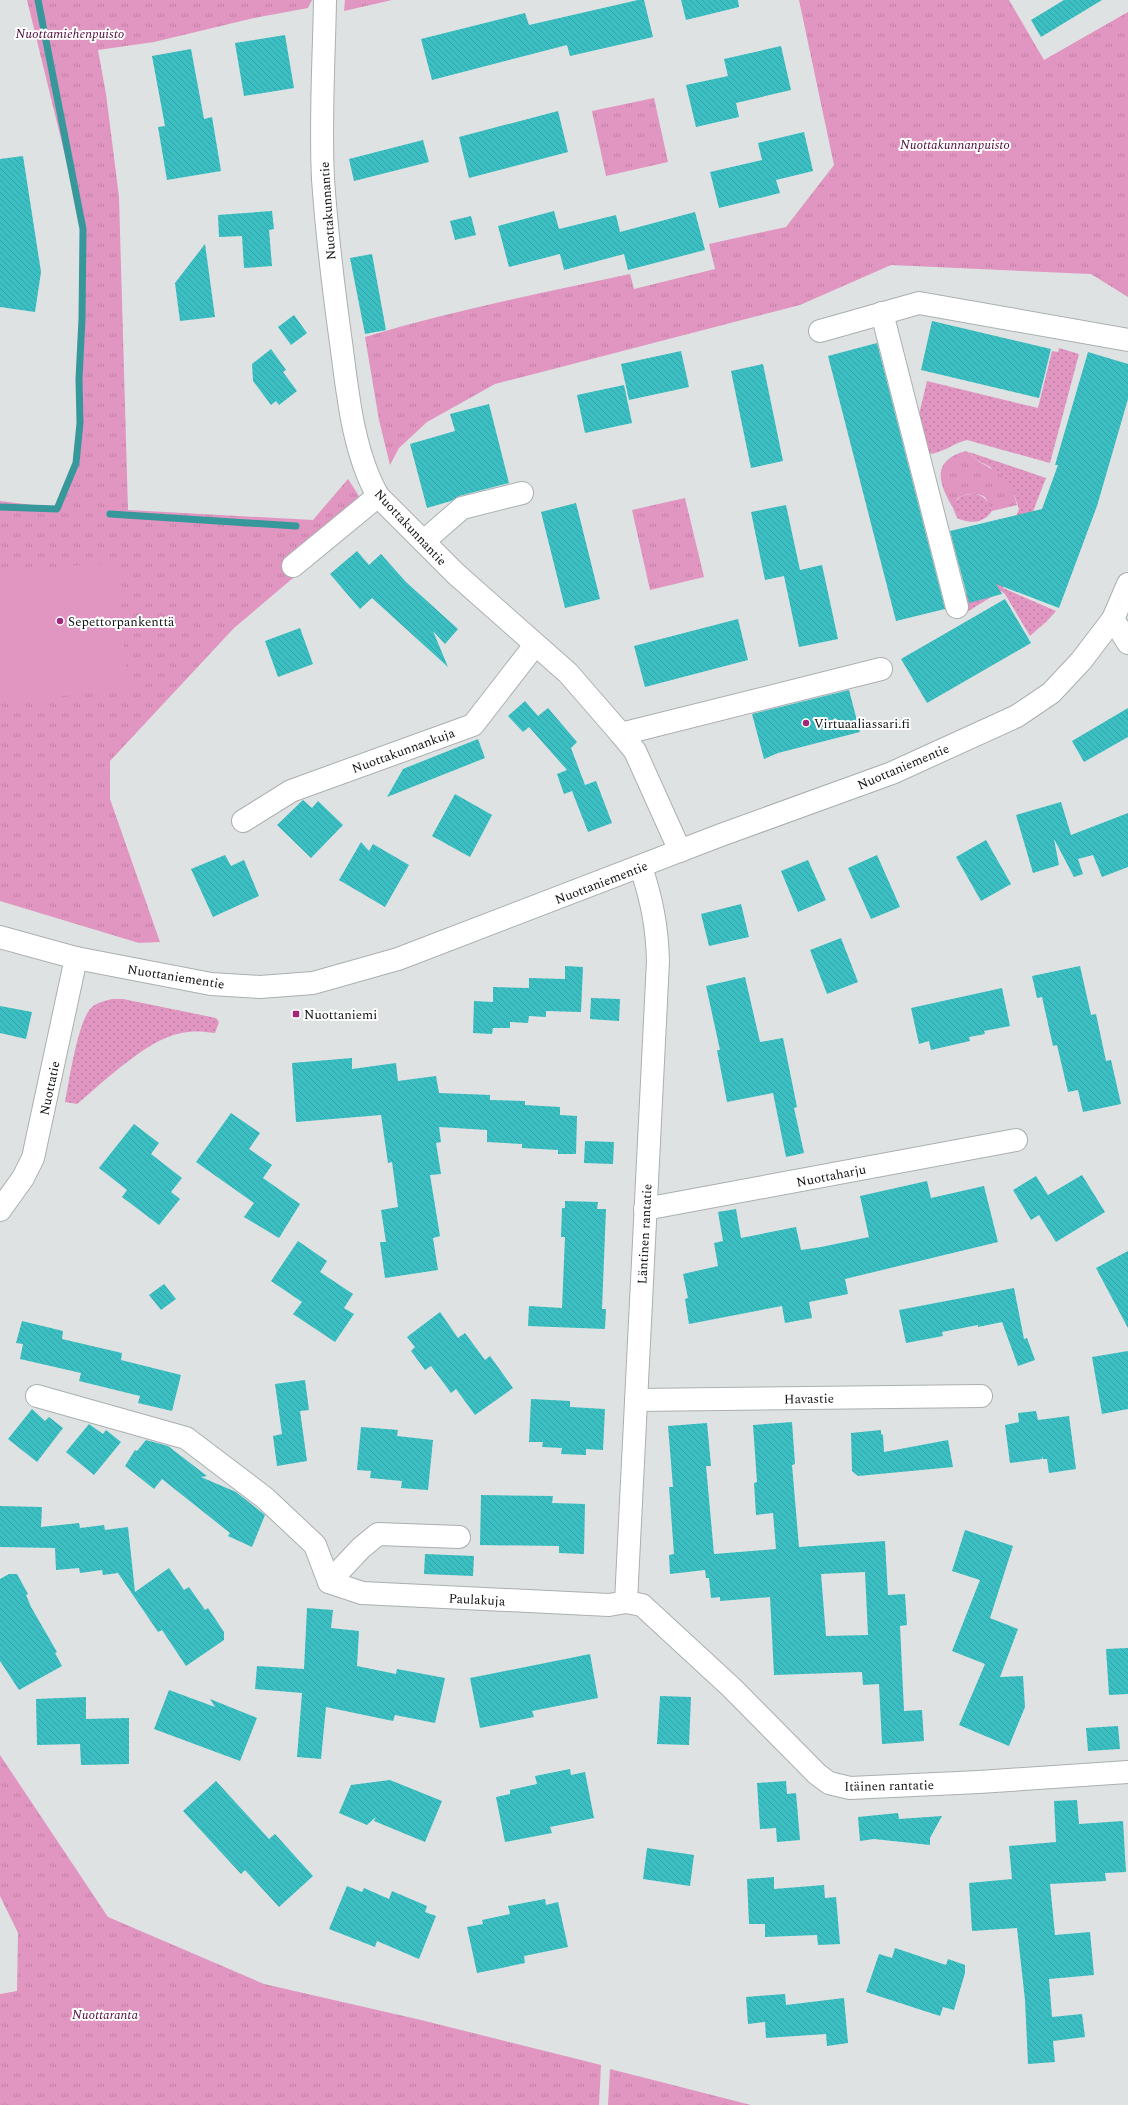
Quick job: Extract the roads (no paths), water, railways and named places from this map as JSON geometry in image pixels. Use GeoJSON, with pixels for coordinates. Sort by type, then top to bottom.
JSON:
{"type":"FeatureCollection","features":[{"type":"Feature","properties":{"kind":"street","name":"Nuottakunnantie"},"geometry":{"type":"LineString","coordinates":[[325,0],[322,94],[323,177],[329,253],[350,412],[370,481],[378,496],[456,574],[568,673],[621,734],[635,751],[680,851]]}},
{"type":"Feature","properties":{"kind":"street"},"geometry":{"type":"LineString","coordinates":[[820,331],[919,303],[1128,340]]}},
{"type":"Feature","properties":{"kind":"street"},"geometry":{"type":"LineString","coordinates":[[882,313],[957,607]]}},
{"type":"Feature","properties":{"kind":"street"},"geometry":{"type":"LineString","coordinates":[[424,541],[462,508],[522,493]]}},
{"type":"Feature","properties":{"kind":"street"},"geometry":{"type":"LineString","coordinates":[[293,566],[378,496]]}},
{"type":"Feature","properties":{"kind":"street","name":"Nuottaniementie"},"geometry":{"type":"LineString","coordinates":[[0,937],[76,958],[211,984],[260,987],[314,983],[398,959],[680,851],[892,773],[1017,716],[1051,693],[1081,660],[1113,619],[1128,584]]}},
{"type":"Feature","properties":{"kind":"street"},"geometry":{"type":"LineString","coordinates":[[1113,619],[1128,642]]}},
{"type":"Feature","properties":{"kind":"street","name":"Nuottakunnankuja"},"geometry":{"type":"LineString","coordinates":[[243,820],[291,791],[473,725],[535,645]]}},
{"type":"Feature","properties":{"kind":"street"},"geometry":{"type":"LineString","coordinates":[[621,734],[881,669]]}},
{"type":"Feature","properties":{"kind":"street","name":"Läntinen rantatie"},"geometry":{"type":"LineString","coordinates":[[626,1602],[658,961],[657,928],[650,892],[641,867]]}},
{"type":"Feature","properties":{"kind":"street","name":"Nuottatie"},"geometry":{"type":"LineString","coordinates":[[0,1210],[23,1178],[33,1158],[76,958]]}},
{"type":"Feature","properties":{"kind":"street","name":"Nuottaharju"},"geometry":{"type":"LineString","coordinates":[[645,1209],[1016,1140]]}},
{"type":"Feature","properties":{"kind":"street"},"geometry":{"type":"LineString","coordinates":[[36,1396],[186,1438],[265,1498],[315,1545],[329,1582],[361,1548],[378,1534],[459,1537]]}},
{"type":"Feature","properties":{"kind":"street","name":"Havastie"},"geometry":{"type":"LineString","coordinates":[[636,1400],[981,1396]]}},
{"type":"Feature","properties":{"kind":"street","name":"Paulakuja"},"geometry":{"type":"LineString","coordinates":[[329,1582],[362,1593],[608,1605],[626,1602]]}},
{"type":"Feature","properties":{"kind":"street","name":"Itäinen rantatie"},"geometry":{"type":"LineString","coordinates":[[626,1602],[642,1605],[732,1688],[817,1774],[829,1783],[850,1788],[879,1787],[1128,1772]]}},
{"type":"Feature","properties":{"kind":"waterway"},"geometry":{"type":"LineString","coordinates":[[0,507],[57,509],[76,463],[80,423],[79,379],[82,319],[83,229],[38,0]]}},
{"type":"Feature","properties":{"kind":"waterway"},"geometry":{"type":"LineString","coordinates":[[110,514],[296,526]]}},
{"type":"Feature","properties":{"kind":"place","name":"Sepettorpankenttä"},"geometry":{"type":"Point","coordinates":[60,621]}},
{"type":"Feature","properties":{"kind":"place","name":"Virtuaaliassari.fi"},"geometry":{"type":"Point","coordinates":[806,723]}},
{"type":"Feature","properties":{"kind":"place","name":"Nuottaniemi"},"geometry":{"type":"Point","coordinates":[296,1014]}},
{"type":"Feature","properties":{"kind":"park label","name":"Nuottamiehenpuisto"},"geometry":{"type":"Point","coordinates":[70,33]}},
{"type":"Feature","properties":{"kind":"park label","name":"Nuottakunnanpuisto"},"geometry":{"type":"Point","coordinates":[955,144]}},
{"type":"Feature","properties":{"kind":"park label","name":"Nuottaranta"},"geometry":{"type":"Point","coordinates":[105,2014]}}]}
